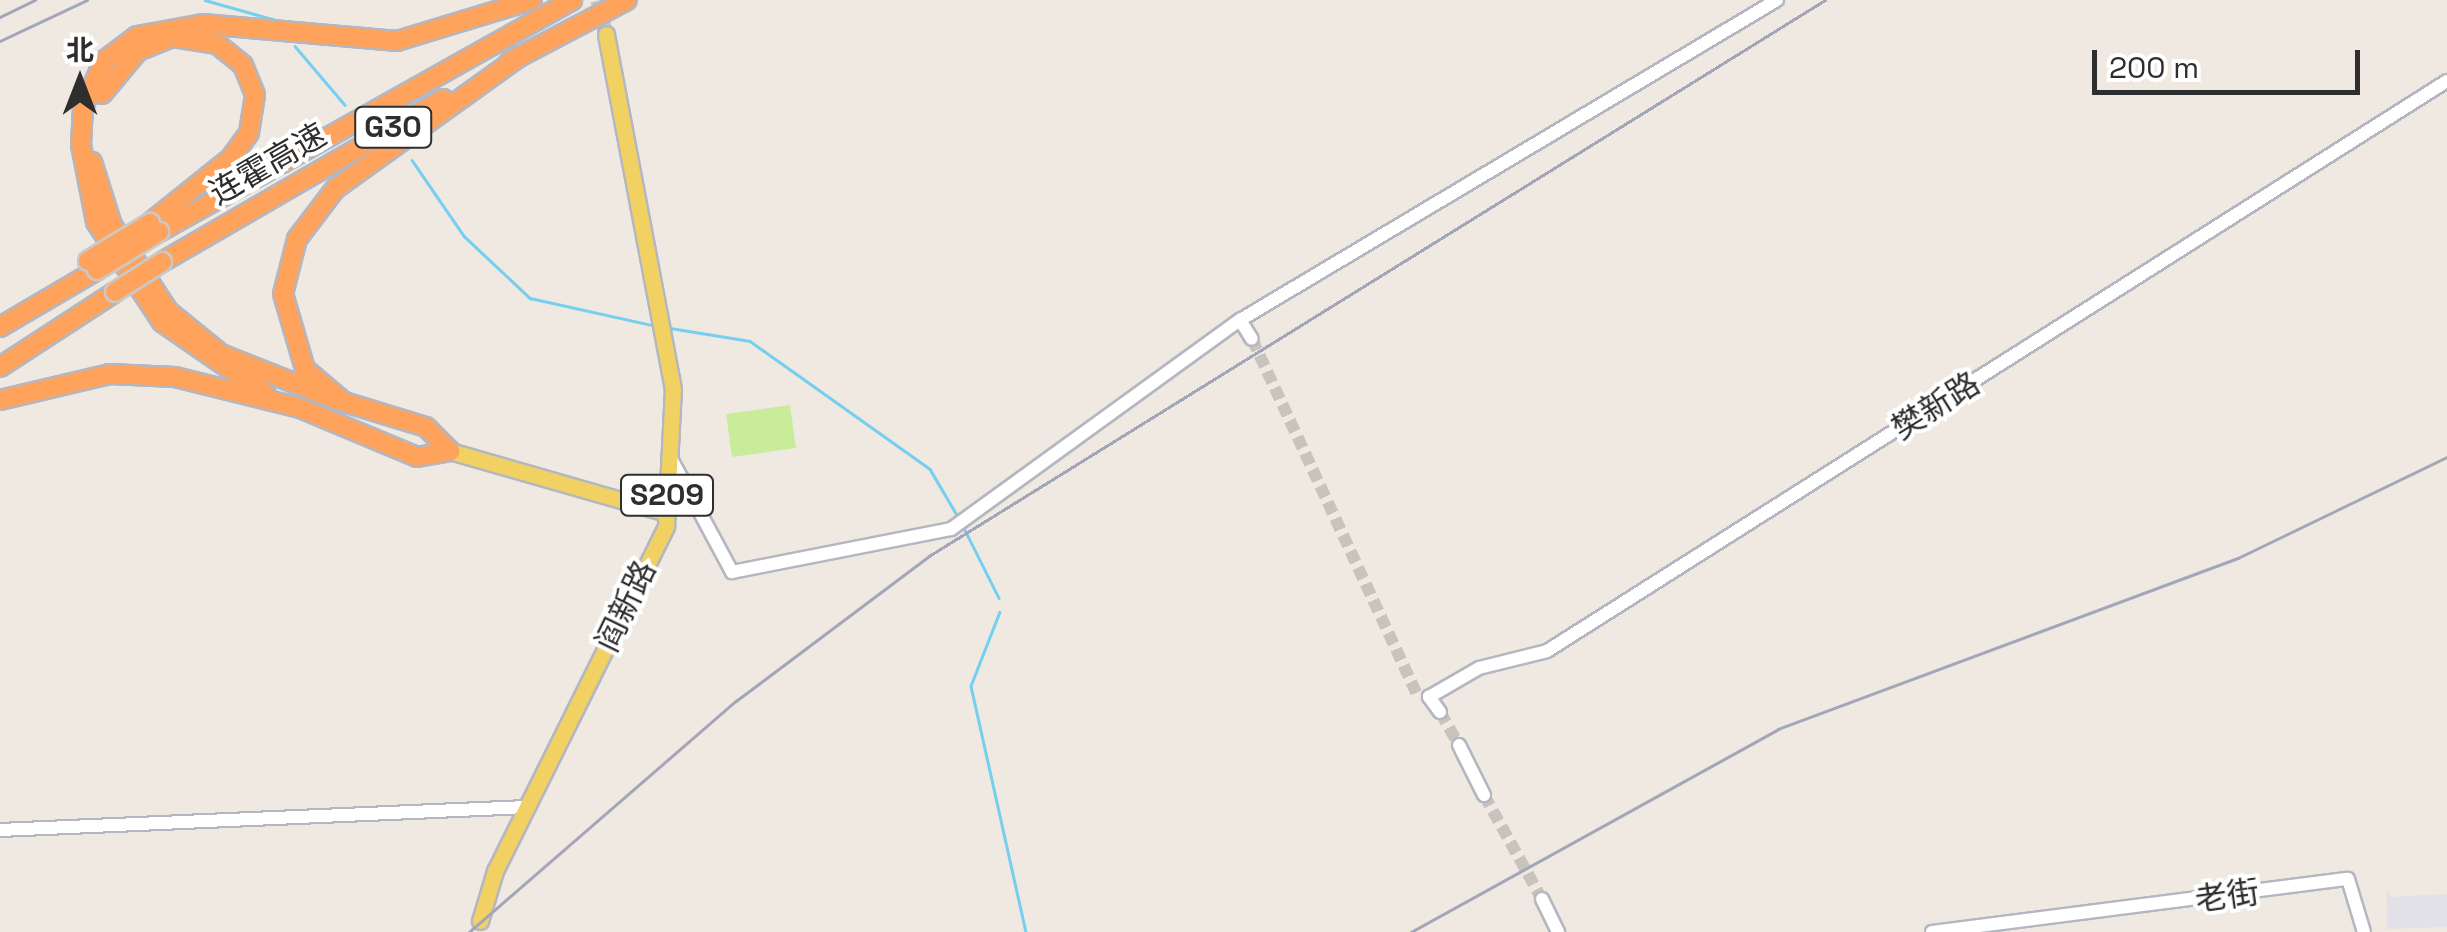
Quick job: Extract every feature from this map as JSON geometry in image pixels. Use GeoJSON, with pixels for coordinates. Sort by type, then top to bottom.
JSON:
{"type":"FeatureCollection","features":[{"type":"Feature","properties":{"kind":"highway"},"geometry":{"type":"LineString","coordinates":[[450,451],[418,458],[300,408],[211,364],[121,272],[96,222],[81,144],[83,107],[104,61],[137,36],[203,24],[396,41],[532,0]]}},
{"type":"Feature","properties":{"kind":"highway","name":"连霍高速"},"geometry":{"type":"LineString","coordinates":[[154,228],[572,0]]}},
{"type":"Feature","properties":{"kind":"highway","name":"连霍高速"},"geometry":{"type":"LineString","coordinates":[[0,367],[162,262],[520,56],[627,0]]}},
{"type":"Feature","properties":{"kind":"highway"},"geometry":{"type":"LineString","coordinates":[[1,326],[92,265],[154,228],[249,134],[255,96],[243,64],[217,44],[172,37],[110,76],[95,110],[90,158],[112,225],[152,292],[221,354],[344,402],[426,427],[450,451]]}},
{"type":"Feature","properties":{"kind":"highway"},"geometry":{"type":"LineString","coordinates":[[344,402],[305,368],[289,331],[282,294],[297,239],[335,189],[520,56]]}},
{"type":"Feature","properties":{"kind":"highway"},"geometry":{"type":"LineString","coordinates":[[0,400],[110,374],[176,377],[300,408]]}},
{"type":"Feature","properties":{"kind":"main road","name":"阎新路"},"geometry":{"type":"LineString","coordinates":[[480,920],[527,806],[666,513],[673,390],[606,34]]}},
{"type":"Feature","properties":{"kind":"main road"},"geometry":{"type":"LineString","coordinates":[[450,451],[666,513]]}},
{"type":"Feature","properties":{"kind":"street"},"geometry":{"type":"LineString","coordinates":[[670,455],[732,572],[950,529],[1240,320],[1777,0]]}},
{"type":"Feature","properties":{"kind":"street","name":"樊新路"},"geometry":{"type":"LineString","coordinates":[[1440,712],[1423,697],[1480,668],[1546,652],[2447,81]]}},
{"type":"Feature","properties":{"kind":"street"},"geometry":{"type":"LineString","coordinates":[[1240,320],[1252,339]]}},
{"type":"Feature","properties":{"kind":"street"},"geometry":{"type":"LineString","coordinates":[[1459,745],[1484,795]]}},
{"type":"Feature","properties":{"kind":"street"},"geometry":{"type":"LineString","coordinates":[[0,830],[527,806]]}},
{"type":"Feature","properties":{"kind":"street","name":"老街"},"geometry":{"type":"LineString","coordinates":[[1932,932],[2060,925],[2348,879],[2364,932]]}},
{"type":"Feature","properties":{"kind":"street"},"geometry":{"type":"LineString","coordinates":[[1542,899],[1558,932]]}},
{"type":"Feature","properties":{"kind":"shaded area"},"geometry":{"type":"Polygon","coordinates":[[[2387,887],[2391,897],[2447,894],[2447,927],[2387,929],[2387,887]]]}},
{"type":"Feature","properties":{"kind":"green space"},"geometry":{"type":"Polygon","coordinates":[[[790,405],[796,448],[732,457],[726,414],[790,405]]]}},
{"type":"Feature","properties":{"kind":"waterway"},"geometry":{"type":"LineString","coordinates":[[205,0],[297,26]]}},
{"type":"Feature","properties":{"kind":"waterway"},"geometry":{"type":"LineString","coordinates":[[295,46],[345,105]]}},
{"type":"Feature","properties":{"kind":"waterway"},"geometry":{"type":"LineString","coordinates":[[412,160],[464,236],[530,298],[652,325]]}},
{"type":"Feature","properties":{"kind":"waterway"},"geometry":{"type":"LineString","coordinates":[[670,328],[750,341],[930,469],[957,515]]}},
{"type":"Feature","properties":{"kind":"waterway"},"geometry":{"type":"LineString","coordinates":[[964,528],[999,598]]}},
{"type":"Feature","properties":{"kind":"waterway"},"geometry":{"type":"LineString","coordinates":[[1000,612],[971,686],[1026,932]]}},
{"type":"Feature","properties":{"kind":"tunnel"},"geometry":{"type":"LineString","coordinates":[[598,0],[606,34]]}},
{"type":"Feature","properties":{"kind":"tunnel"},"geometry":{"type":"LineString","coordinates":[[1252,339],[1418,697]]}},
{"type":"Feature","properties":{"kind":"tunnel"},"geometry":{"type":"LineString","coordinates":[[1440,712],[1459,745]]}},
{"type":"Feature","properties":{"kind":"tunnel"},"geometry":{"type":"LineString","coordinates":[[1484,795],[1542,899]]}},
{"type":"Feature","properties":{"kind":"railway"},"geometry":{"type":"LineString","coordinates":[[0,17],[35,0]]}},
{"type":"Feature","properties":{"kind":"railway"},"geometry":{"type":"LineString","coordinates":[[0,41],[87,0]]}},
{"type":"Feature","properties":{"kind":"railway"},"geometry":{"type":"LineString","coordinates":[[469,932],[736,701],[929,556],[1825,0]]}},
{"type":"Feature","properties":{"kind":"railway"},"geometry":{"type":"LineString","coordinates":[[1411,932],[1778,729],[2238,558],[2447,457]]}}]}
